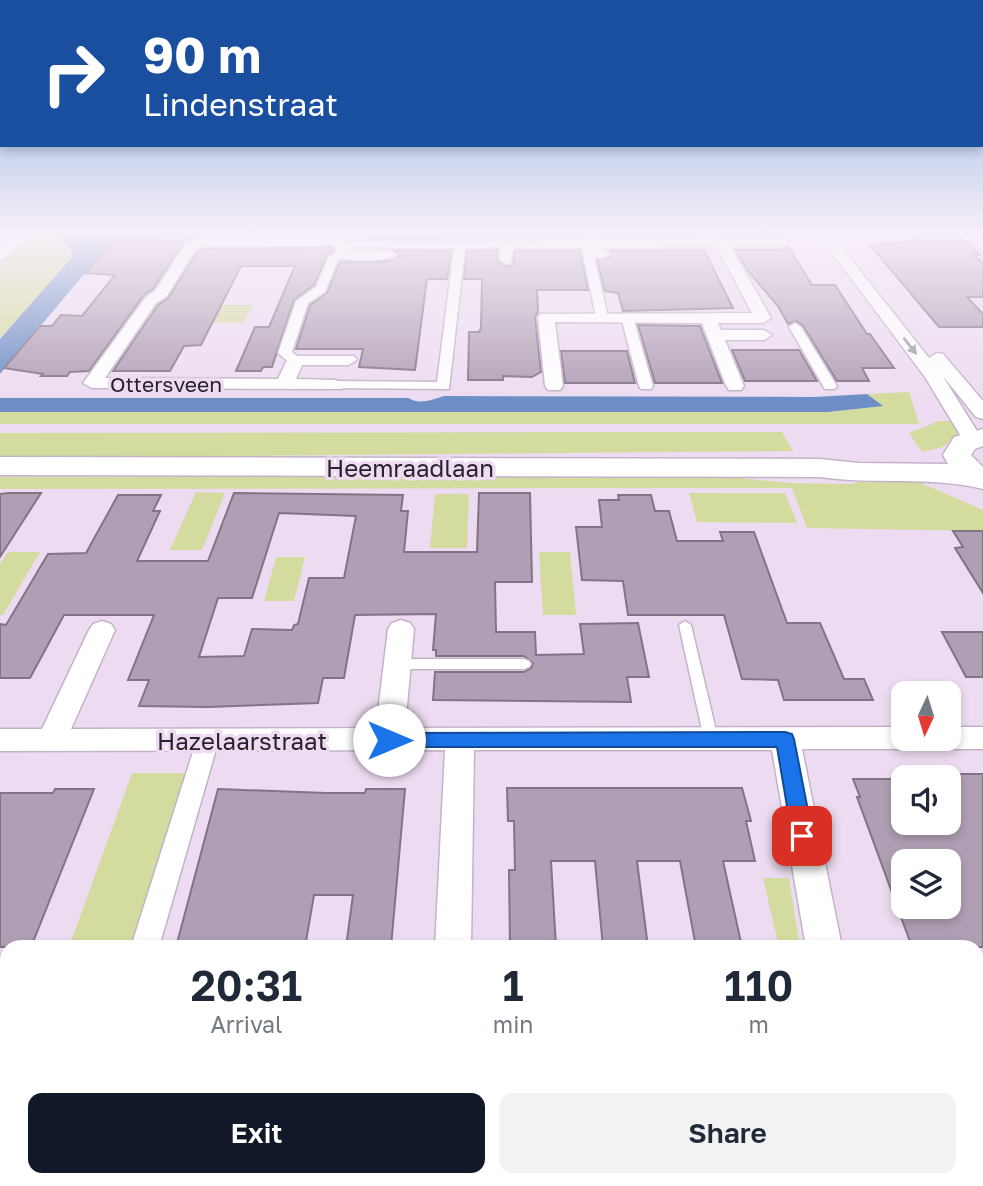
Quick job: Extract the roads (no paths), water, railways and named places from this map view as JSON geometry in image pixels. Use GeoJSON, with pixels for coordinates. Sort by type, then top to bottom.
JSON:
{"type":"FeatureCollection","features":[{"type":"Feature","properties":{"kind":"main road","name":"Heemraadlaan"},"geometry":{"type":"LineString","coordinates":[[0,467],[820,468],[842,472],[932,472],[974,457]]}},
{"type":"Feature","properties":{"kind":"street","name":"Ottersveen"},"geometry":{"type":"LineString","coordinates":[[164,289],[151,300],[92,383],[444,386],[455,289]]}},
{"type":"Feature","properties":{"kind":"street"},"geometry":{"type":"LineString","coordinates":[[320,289],[302,301],[285,353],[295,360],[348,360]]}},
{"type":"Feature","properties":{"kind":"street"},"geometry":{"type":"LineString","coordinates":[[594,289],[595,317]]}},
{"type":"Feature","properties":{"kind":"street"},"geometry":{"type":"LineString","coordinates":[[554,386],[546,317],[763,318],[747,289]]}},
{"type":"Feature","properties":{"kind":"street"},"geometry":{"type":"LineString","coordinates":[[867,289],[933,375],[974,457]]}},
{"type":"Feature","properties":{"kind":"street"},"geometry":{"type":"LineString","coordinates":[[884,289],[983,413]]}},
{"type":"Feature","properties":{"kind":"street"},"geometry":{"type":"LineString","coordinates":[[534,302],[586,301],[595,317]]}},
{"type":"Feature","properties":{"kind":"street"},"geometry":{"type":"LineString","coordinates":[[627,317],[646,386]]}},
{"type":"Feature","properties":{"kind":"street"},"geometry":{"type":"LineString","coordinates":[[708,318],[735,386]]}},
{"type":"Feature","properties":{"kind":"street"},"geometry":{"type":"LineString","coordinates":[[794,327],[830,386]]}},
{"type":"Feature","properties":{"kind":"street"},"geometry":{"type":"LineString","coordinates":[[715,335],[764,335]]}},
{"type":"Feature","properties":{"kind":"street"},"geometry":{"type":"LineString","coordinates":[[285,385],[295,360]]}},
{"type":"Feature","properties":{"kind":"street"},"geometry":{"type":"LineString","coordinates":[[389,740],[401,629]]}},
{"type":"Feature","properties":{"kind":"street"},"geometry":{"type":"LineString","coordinates":[[51,740],[102,630]]}},
{"type":"Feature","properties":{"kind":"street","name":"Hazelaarstraat"},"geometry":{"type":"LineString","coordinates":[[0,740],[891,738]]}},
{"type":"Feature","properties":{"kind":"street"},"geometry":{"type":"LineString","coordinates":[[961,738],[983,738]]}},
{"type":"Feature","properties":{"kind":"street"},"geometry":{"type":"LineString","coordinates":[[147,940],[208,739]]}},
{"type":"Feature","properties":{"kind":"street"},"geometry":{"type":"LineString","coordinates":[[785,739],[823,940]]}},
{"type":"Feature","properties":{"kind":"street"},"geometry":{"type":"LineString","coordinates":[[453,940],[460,740]]}},
{"type":"Feature","properties":{"kind":"lane"},"geometry":{"type":"LineString","coordinates":[[685,625],[711,739]]}},
{"type":"Feature","properties":{"kind":"lane"},"geometry":{"type":"LineString","coordinates":[[397,664],[524,664]]}},
{"type":"Feature","properties":{"kind":"water"},"geometry":{"type":"Polygon","coordinates":[[[44,289],[71,289],[0,374],[0,339],[44,289]]]}},
{"type":"Feature","properties":{"kind":"water"},"geometry":{"type":"Polygon","coordinates":[[[867,394],[883,406],[828,412],[0,412],[0,398],[408,398],[421,401],[444,396],[814,397],[867,394]]]}}]}
